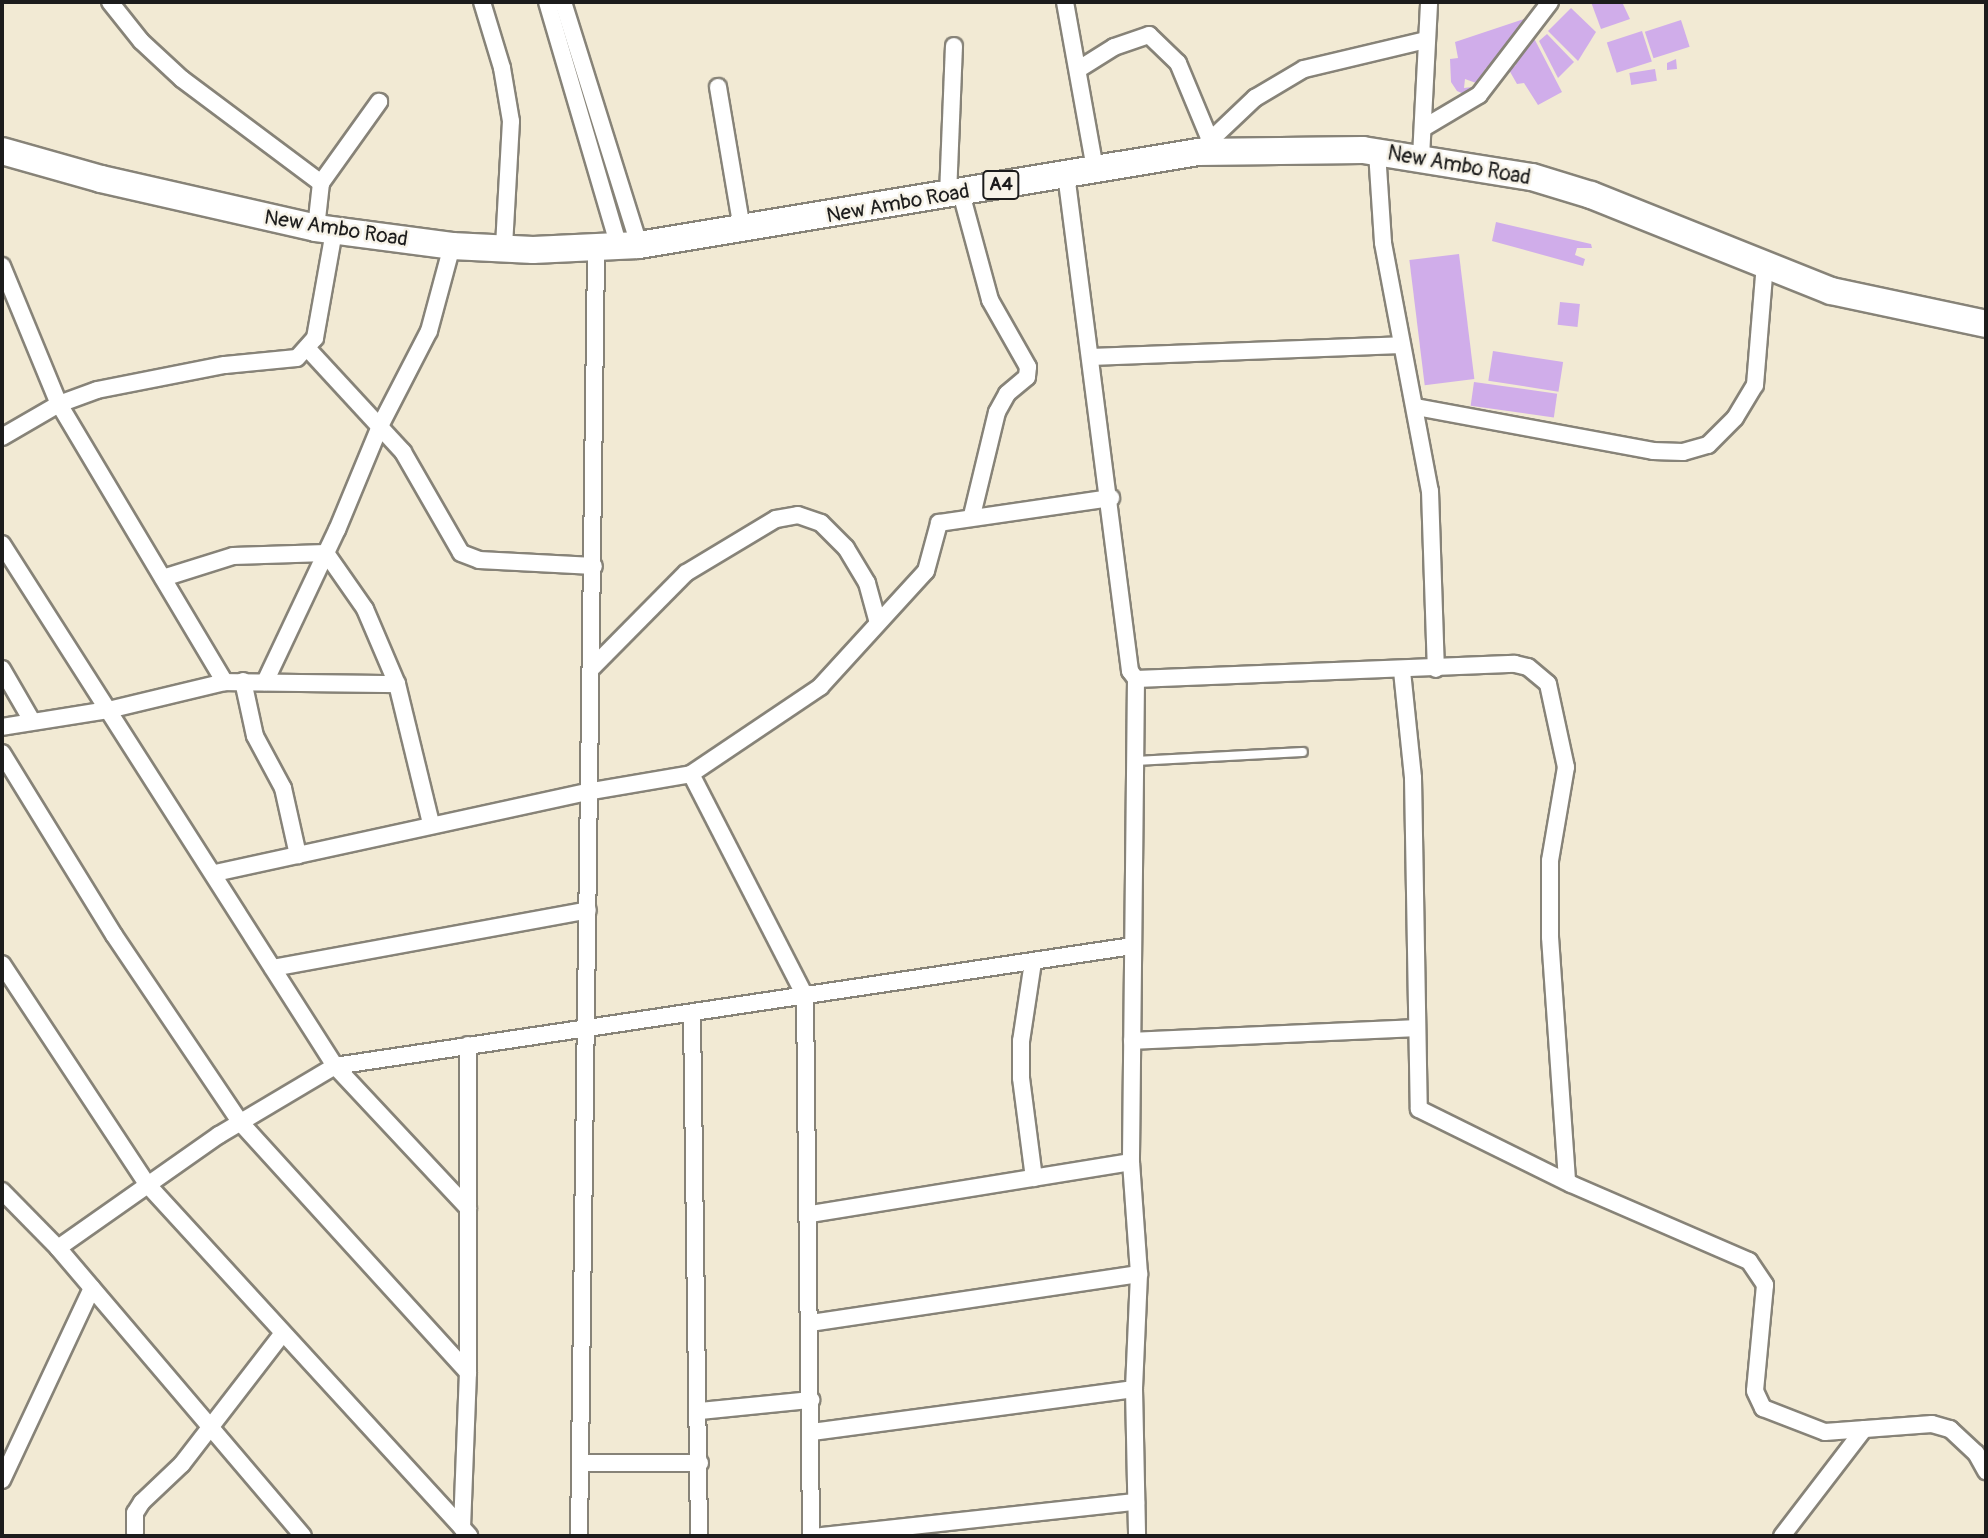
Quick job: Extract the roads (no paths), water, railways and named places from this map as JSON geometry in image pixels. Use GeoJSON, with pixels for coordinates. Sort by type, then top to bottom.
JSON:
{"type":"FeatureCollection","features":[{"type":"Feature","properties":{"kind":"main road","name":"New Ambo Road"},"geometry":{"type":"LineString","coordinates":[[2,151],[114,183],[325,230],[452,246],[504,248],[618,246],[743,229],[1095,169],[1204,146],[1377,152],[1532,177],[1830,291],[1986,324]]}},
{"type":"Feature","properties":{"kind":"street"},"geometry":{"type":"LineString","coordinates":[[110,2],[141,41],[182,79],[321,183]]}},
{"type":"Feature","properties":{"kind":"street"},"geometry":{"type":"LineString","coordinates":[[482,2],[502,68],[511,121],[504,248]]}},
{"type":"Feature","properties":{"kind":"street"},"geometry":{"type":"LineString","coordinates":[[547,2],[618,246]]}},
{"type":"Feature","properties":{"kind":"street"},"geometry":{"type":"LineString","coordinates":[[564,2],[618,246],[594,566],[586,1028],[583,1463],[579,1536]]}},
{"type":"Feature","properties":{"kind":"street"},"geometry":{"type":"LineString","coordinates":[[1065,2],[1095,169]]}},
{"type":"Feature","properties":{"kind":"street"},"geometry":{"type":"LineString","coordinates":[[1422,158],[1429,2]]}},
{"type":"Feature","properties":{"kind":"street"},"geometry":{"type":"LineString","coordinates":[[1425,127],[1479,95],[1550,2]]}},
{"type":"Feature","properties":{"kind":"street"},"geometry":{"type":"LineString","coordinates":[[1079,69],[1114,47],[1149,35],[1178,63],[1204,146],[1255,98],[1304,69],[1426,40]]}},
{"type":"Feature","properties":{"kind":"street"},"geometry":{"type":"LineString","coordinates":[[954,47],[954,194],[990,300],[1028,367],[1027,377],[1007,394],[997,412],[972,515]]}},
{"type":"Feature","properties":{"kind":"street"},"geometry":{"type":"LineString","coordinates":[[718,87],[743,229]]}},
{"type":"Feature","properties":{"kind":"street"},"geometry":{"type":"LineString","coordinates":[[2,437],[59,404],[97,390],[171,374],[297,358],[308,349],[315,338],[325,230],[321,183],[379,102]]}},
{"type":"Feature","properties":{"kind":"street"},"geometry":{"type":"LineString","coordinates":[[1377,152],[1383,243],[1400,345],[1416,407],[1430,491],[1436,669]]}},
{"type":"Feature","properties":{"kind":"street"},"geometry":{"type":"LineString","coordinates":[[1066,174],[1111,498],[1130,671],[1136,679],[1131,1163],[1139,1275],[1134,1389],[1137,1536]]}},
{"type":"Feature","properties":{"kind":"street"},"geometry":{"type":"LineString","coordinates":[[265,682],[326,553],[381,424],[429,331],[452,246]]}},
{"type":"Feature","properties":{"kind":"street"},"geometry":{"type":"LineString","coordinates":[[1416,407],[1653,451],[1683,452],[1708,445],[1735,418],[1755,385],[1765,264]]}},
{"type":"Feature","properties":{"kind":"street"},"geometry":{"type":"LineString","coordinates":[[2,265],[59,404],[225,682]]}},
{"type":"Feature","properties":{"kind":"street"},"geometry":{"type":"LineString","coordinates":[[1092,358],[1400,345]]}},
{"type":"Feature","properties":{"kind":"street"},"geometry":{"type":"LineString","coordinates":[[308,349],[381,424],[403,452],[461,553],[479,560],[594,566]]}},
{"type":"Feature","properties":{"kind":"street"},"geometry":{"type":"LineString","coordinates":[[215,873],[431,824],[592,791],[691,775],[820,687],[926,570],[936,527],[972,515],[1111,498]]}},
{"type":"Feature","properties":{"kind":"street"},"geometry":{"type":"LineString","coordinates":[[593,667],[686,573],[776,519],[798,515],[821,523],[846,548],[867,583],[878,624]]}},
{"type":"Feature","properties":{"kind":"street"},"geometry":{"type":"LineString","coordinates":[[2,544],[215,873],[335,1066],[468,1208]]}},
{"type":"Feature","properties":{"kind":"street"},"geometry":{"type":"LineString","coordinates":[[163,578],[233,555],[326,553]]}},
{"type":"Feature","properties":{"kind":"street"},"geometry":{"type":"LineString","coordinates":[[326,553],[365,609],[397,684],[431,824]]}},
{"type":"Feature","properties":{"kind":"street"},"geometry":{"type":"LineString","coordinates":[[1136,679],[1528,667],[1548,684],[1566,767],[1550,861],[1550,937],[1567,1179]]}},
{"type":"Feature","properties":{"kind":"street"},"geometry":{"type":"LineString","coordinates":[[2,669],[31,719]]}},
{"type":"Feature","properties":{"kind":"street"},"geometry":{"type":"LineString","coordinates":[[1402,671],[1413,778],[1419,1109],[1749,1261],[1765,1285],[1755,1391],[1763,1408],[1825,1432],[1932,1424],[1950,1429],[1976,1453],[1986,1471]]}},
{"type":"Feature","properties":{"kind":"street"},"geometry":{"type":"LineString","coordinates":[[243,681],[255,736],[283,788],[298,855]]}},
{"type":"Feature","properties":{"kind":"street"},"geometry":{"type":"LineString","coordinates":[[2,726],[31,719],[108,710],[225,682],[397,684]]}},
{"type":"Feature","properties":{"kind":"street"},"geometry":{"type":"LineString","coordinates":[[2,753],[114,935],[240,1122],[468,1373]]}},
{"type":"Feature","properties":{"kind":"street"},"geometry":{"type":"LineString","coordinates":[[691,775],[805,996],[810,1214],[811,1536]]}},
{"type":"Feature","properties":{"kind":"street"},"geometry":{"type":"LineString","coordinates":[[273,968],[588,910]]}},
{"type":"Feature","properties":{"kind":"street"},"geometry":{"type":"LineString","coordinates":[[58,1248],[240,1122],[335,1066],[586,1028],[692,1015],[1132,946]]}},
{"type":"Feature","properties":{"kind":"street"},"geometry":{"type":"LineString","coordinates":[[1033,962],[1021,1041],[1021,1078],[1034,1178]]}},
{"type":"Feature","properties":{"kind":"street"},"geometry":{"type":"LineString","coordinates":[[2,964],[147,1184],[465,1532]]}},
{"type":"Feature","properties":{"kind":"street"},"geometry":{"type":"LineString","coordinates":[[692,1015],[700,1411],[699,1536]]}},
{"type":"Feature","properties":{"kind":"street"},"geometry":{"type":"LineString","coordinates":[[1132,1041],[1416,1028]]}},
{"type":"Feature","properties":{"kind":"street"},"geometry":{"type":"LineString","coordinates":[[465,1532],[468,1045]]}},
{"type":"Feature","properties":{"kind":"street"},"geometry":{"type":"LineString","coordinates":[[810,1214],[1131,1163]]}},
{"type":"Feature","properties":{"kind":"street"},"geometry":{"type":"LineString","coordinates":[[2,1191],[58,1248],[303,1536]]}},
{"type":"Feature","properties":{"kind":"street"},"geometry":{"type":"LineString","coordinates":[[811,1323],[1139,1275]]}},
{"type":"Feature","properties":{"kind":"street"},"geometry":{"type":"LineString","coordinates":[[2,1480],[92,1288]]}},
{"type":"Feature","properties":{"kind":"street"},"geometry":{"type":"LineString","coordinates":[[135,1533],[135,1513],[142,1502],[210,1429],[283,1332]]}},
{"type":"Feature","properties":{"kind":"street"},"geometry":{"type":"LineString","coordinates":[[812,1432],[1134,1389]]}},
{"type":"Feature","properties":{"kind":"street"},"geometry":{"type":"LineString","coordinates":[[700,1411],[811,1400]]}},
{"type":"Feature","properties":{"kind":"street"},"geometry":{"type":"LineString","coordinates":[[1782,1536],[1864,1429]]}},
{"type":"Feature","properties":{"kind":"street"},"geometry":{"type":"LineString","coordinates":[[583,1463],[700,1463]]}},
{"type":"Feature","properties":{"kind":"street"},"geometry":{"type":"LineString","coordinates":[[821,1536],[1136,1502]]}},
{"type":"Feature","properties":{"kind":"lane"},"geometry":{"type":"LineString","coordinates":[[1135,761],[1303,752]]}}]}
